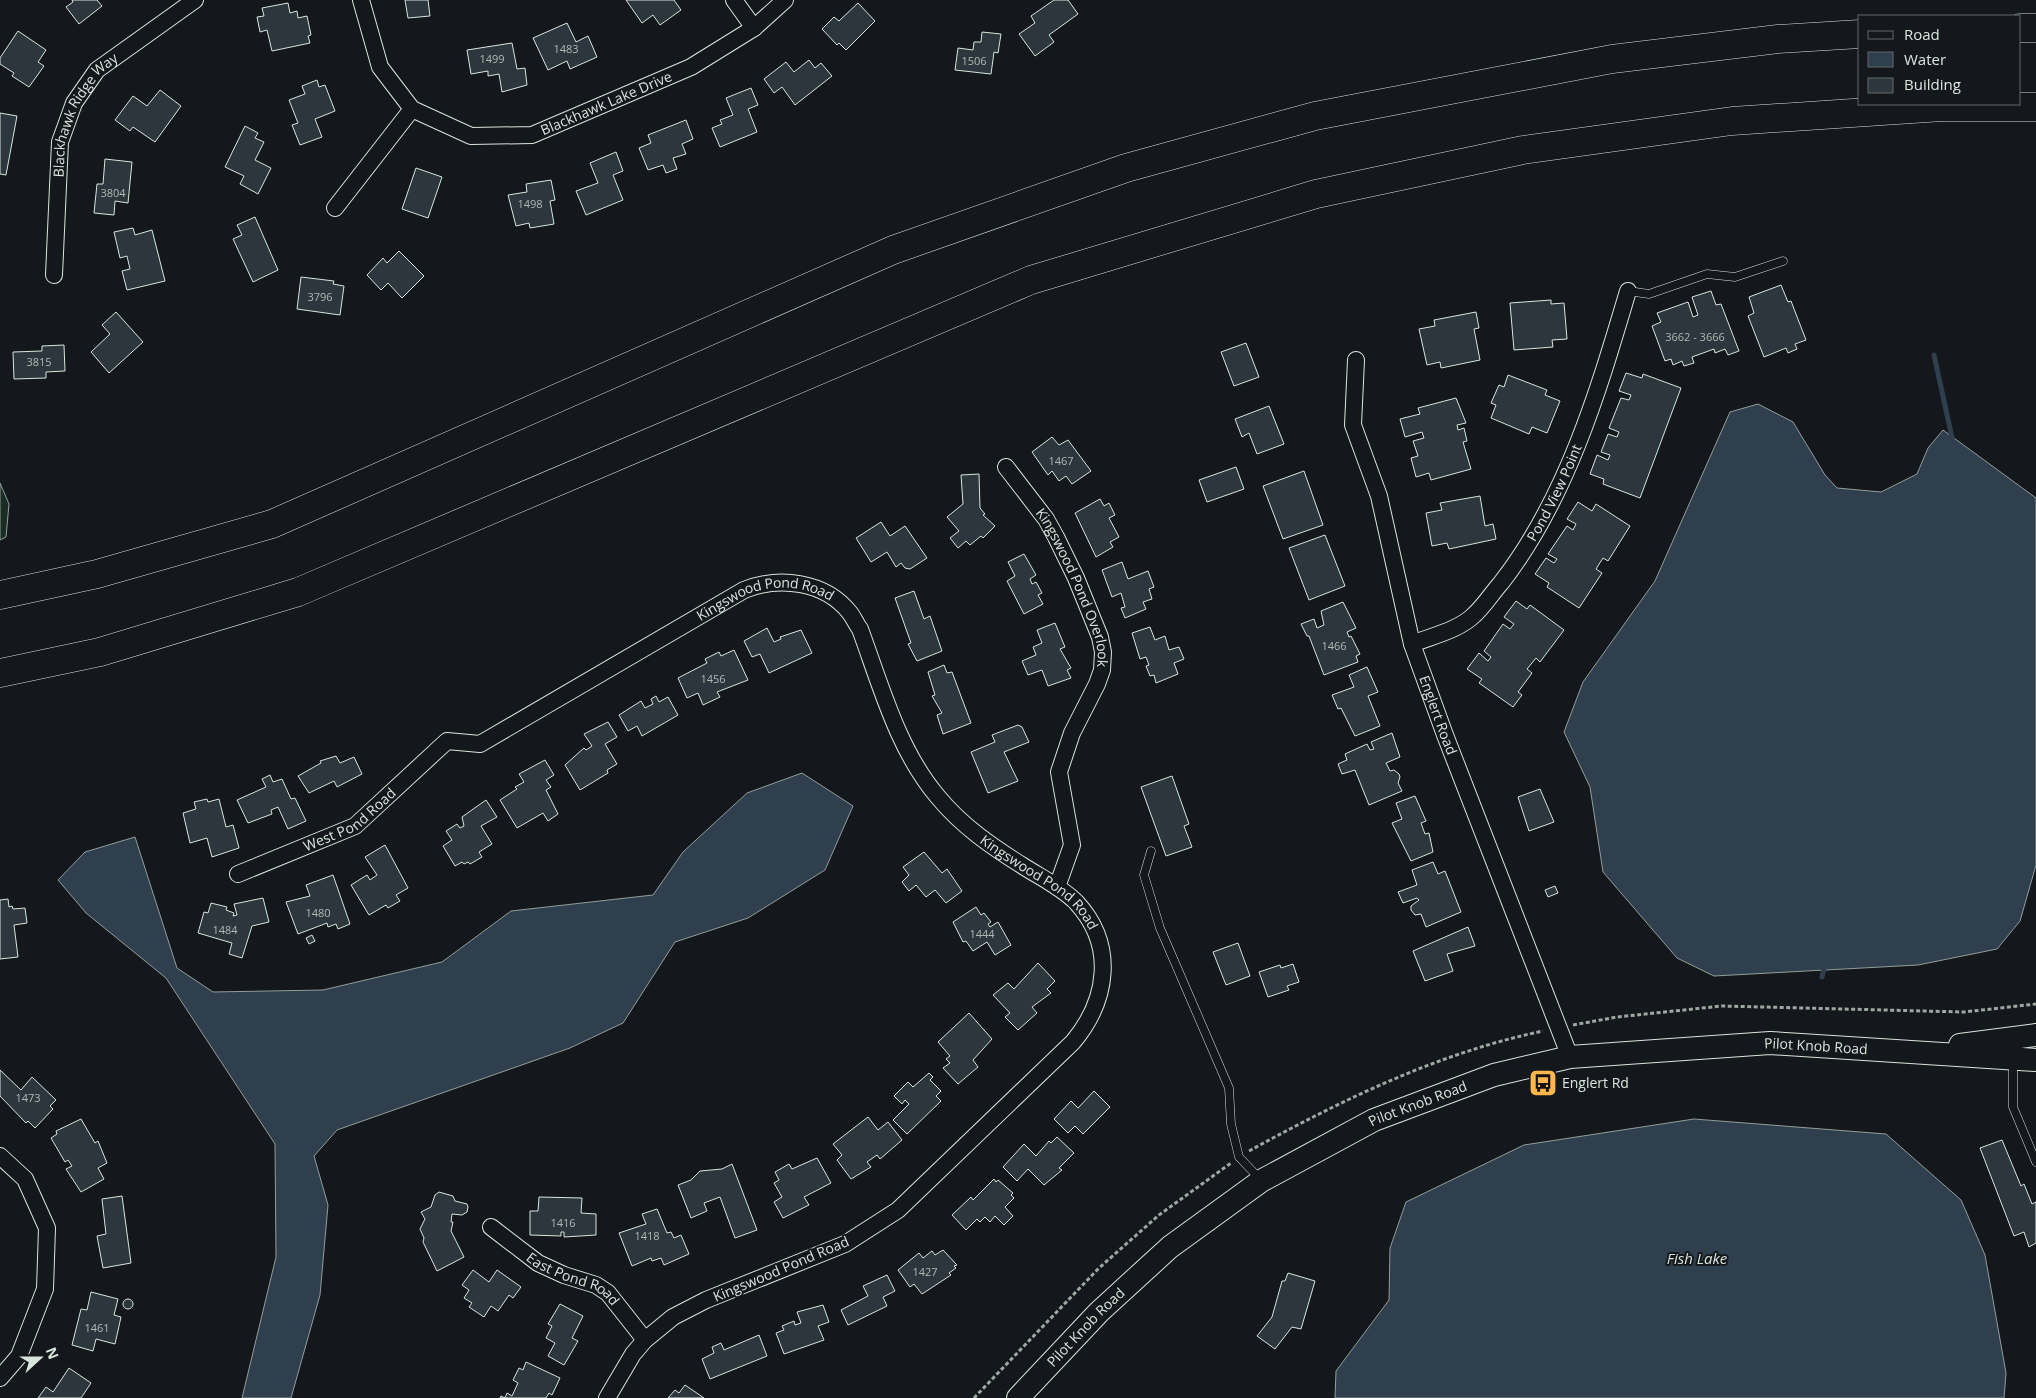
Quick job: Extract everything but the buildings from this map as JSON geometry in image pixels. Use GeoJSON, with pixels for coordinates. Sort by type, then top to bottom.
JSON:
{"type":"FeatureCollection","features":[{"type":"Feature","properties":{"kind":"highway"},"geometry":{"type":"LineString","coordinates":[[2021,28],[2036,28]]}},
{"type":"Feature","properties":{"kind":"highway"},"geometry":{"type":"LineString","coordinates":[[0,595],[96,574],[272,524],[893,250],[1126,168],[1315,116],[1612,59],[1778,39],[1858,34]]}},
{"type":"Feature","properties":{"kind":"highway"},"geometry":{"type":"LineString","coordinates":[[0,673],[100,652],[298,592],[1030,280],[1316,194],[1523,150],[1732,121],[1942,107],[2036,107]]}},
{"type":"Feature","properties":{"kind":"main road","name":"Pilot Knob Road"},"geometry":{"type":"LineString","coordinates":[[1912,1051],[2036,1035]]}},
{"type":"Feature","properties":{"kind":"main road","name":"Pilot Knob Road"},"geometry":{"type":"LineString","coordinates":[[1018,1398],[1099,1312],[1170,1247],[1261,1181],[1374,1120],[1494,1076],[1570,1057],[1770,1042],[2036,1060]]}},
{"type":"Feature","properties":{"kind":"street","name":"Blackhawk Ridge Way"},"geometry":{"type":"LineString","coordinates":[[54,275],[60,142],[74,103],[97,70],[196,0]]}},
{"type":"Feature","properties":{"kind":"street","name":"Blackhawk Lake Drive"},"geometry":{"type":"LineString","coordinates":[[361,0],[380,67],[412,109],[471,136],[532,135],[691,67],[754,28],[785,0]]}},
{"type":"Feature","properties":{"kind":"street"},"geometry":{"type":"LineString","coordinates":[[734,0],[754,28]]}},
{"type":"Feature","properties":{"kind":"street"},"geometry":{"type":"LineString","coordinates":[[335,208],[412,109]]}},
{"type":"Feature","properties":{"kind":"street","name":"Pond View Point"},"geometry":{"type":"LineString","coordinates":[[1412,644],[1449,630],[1473,616],[1515,565],[1540,524],[1566,472],[1606,366],[1628,291]]}},
{"type":"Feature","properties":{"kind":"street","name":"Englert Road"},"geometry":{"type":"LineString","coordinates":[[1356,360],[1353,425],[1379,496],[1412,644],[1445,735],[1570,1057]]}},
{"type":"Feature","properties":{"kind":"street","name":"Kingswood Pond Overlook"},"geometry":{"type":"LineString","coordinates":[[1006,467],[1046,519],[1056,537],[1080,587],[1100,637],[1103,652],[1102,670],[1097,684],[1072,733],[1059,772],[1072,845],[1057,887]]}},
{"type":"Feature","properties":{"kind":"street","name":"Kingswood Pond Road"},"geometry":{"type":"LineString","coordinates":[[447,742],[480,744],[744,590],[772,582],[801,584],[828,595],[850,613],[860,629],[904,743],[937,796],[982,840],[1057,887],[1075,901],[1088,918],[1098,939],[1104,972],[1097,1005],[1088,1025],[1073,1042],[922,1189],[873,1228],[816,1257],[689,1308],[673,1317],[645,1340],[622,1369],[607,1398]]}},
{"type":"Feature","properties":{"kind":"street","name":"West Pond Road"},"geometry":{"type":"LineString","coordinates":[[238,874],[355,826],[447,742]]}},
{"type":"Feature","properties":{"kind":"street"},"geometry":{"type":"LineString","coordinates":[[0,1156],[25,1178],[46,1228],[45,1288],[19,1356],[0,1378]]}},
{"type":"Feature","properties":{"kind":"street","name":"East Pond Road"},"geometry":{"type":"LineString","coordinates":[[491,1226],[538,1263],[564,1276],[596,1285],[608,1293],[645,1340]]}},
{"type":"Feature","properties":{"kind":"lane"},"geometry":{"type":"LineString","coordinates":[[1628,291],[1649,294],[1708,274],[1735,277],[1783,261]]}},
{"type":"Feature","properties":{"kind":"lane"},"geometry":{"type":"LineString","coordinates":[[1151,852],[1144,875],[1160,928],[1229,1088],[1231,1124],[1239,1157],[1261,1181]]}},
{"type":"Feature","properties":{"kind":"lane"},"geometry":{"type":"LineString","coordinates":[[2013,1058],[2013,1107],[2036,1162]]}},
{"type":"Feature","properties":{"kind":"path"},"geometry":{"type":"LineString","coordinates":[[974,1398],[1099,1268],[1159,1215],[1239,1157],[1323,1110],[1429,1064],[1519,1036],[1559,1028],[1618,1017],[1722,1006],[1964,1012],[2036,1004]]}},
{"type":"Feature","properties":{"kind":"green space"},"geometry":{"type":"Polygon","coordinates":[[[0,483],[9,504],[6,537],[0,540],[0,483]]]}},
{"type":"Feature","properties":{"kind":"water"},"geometry":{"type":"Polygon","coordinates":[[[1758,404],[1793,422],[1825,475],[1837,488],[1881,492],[1917,474],[1928,448],[1943,430],[2036,498],[2036,865],[2020,921],[1997,949],[1918,965],[1714,976],[1677,958],[1603,872],[1590,787],[1564,732],[1583,682],[1655,581],[1730,412],[1758,404]]]}},
{"type":"Feature","properties":{"kind":"water"},"geometry":{"type":"Polygon","coordinates":[[[802,773],[853,806],[825,870],[748,918],[675,942],[623,1023],[570,1048],[337,1130],[314,1156],[328,1205],[320,1295],[291,1398],[242,1398],[276,1257],[275,1144],[166,978],[86,913],[58,880],[85,852],[135,837],[177,968],[213,992],[323,990],[442,962],[511,911],[653,895],[683,852],[747,793],[802,773]]]}},
{"type":"Feature","properties":{"kind":"water","name":"Fish Lake"},"geometry":{"type":"Polygon","coordinates":[[[1694,1119],[1886,1134],[1961,1200],[1985,1255],[2006,1373],[2004,1398],[1335,1398],[1336,1371],[1389,1300],[1390,1248],[1406,1202],[1524,1145],[1694,1119]]]}},
{"type":"Feature","properties":{"kind":"waterway"},"geometry":{"type":"LineString","coordinates":[[1934,355],[1953,442]]}},
{"type":"Feature","properties":{"kind":"waterway"},"geometry":{"type":"LineString","coordinates":[[1822,977],[1825,964]]}},
{"type":"Feature","properties":{"kind":"place","name":"Englert Rd"},"geometry":{"type":"Point","coordinates":[1543,1083]}}]}
